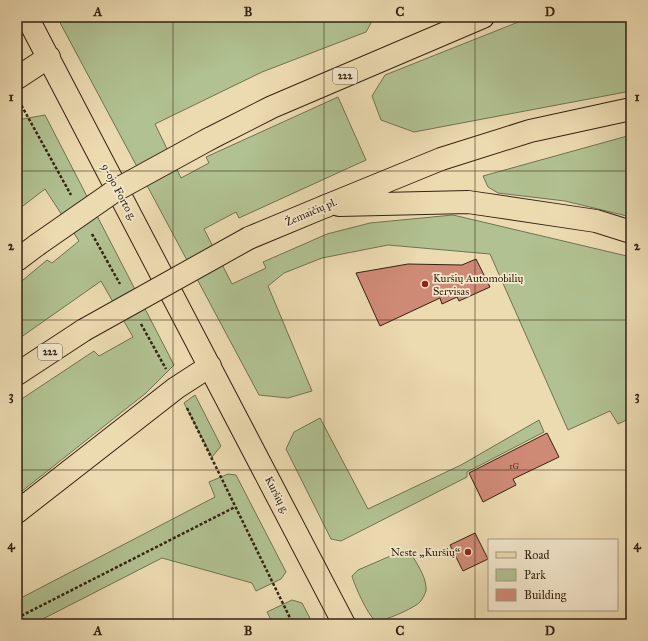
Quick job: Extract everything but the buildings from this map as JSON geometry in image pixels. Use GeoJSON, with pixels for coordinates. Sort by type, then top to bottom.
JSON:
{"type":"FeatureCollection","features":[{"type":"Feature","properties":{"kind":"main road","name":"9-ojo Forto g."},"geometry":{"type":"LineString","coordinates":[[27,17],[210,366]]}},
{"type":"Feature","properties":{"kind":"main road","name":"222"},"geometry":{"type":"LineString","coordinates":[[17,260],[37,244],[116,190],[209,138],[272,107],[483,17]]}},
{"type":"Feature","properties":{"kind":"main road"},"geometry":{"type":"LineString","coordinates":[[17,78],[49,57]]}},
{"type":"Feature","properties":{"kind":"main road","name":"Žemaičių pl."},"geometry":{"type":"LineString","coordinates":[[17,374],[84,330],[249,238],[441,159],[530,132],[631,109]]}},
{"type":"Feature","properties":{"kind":"main road"},"geometry":{"type":"LineString","coordinates":[[326,206],[468,202],[596,221],[631,232]]}},
{"type":"Feature","properties":{"kind":"main road"},"geometry":{"type":"LineString","coordinates":[[17,512],[176,388],[210,366]]}},
{"type":"Feature","properties":{"kind":"main road","name":"Kuršių g."},"geometry":{"type":"LineString","coordinates":[[210,366],[344,624]]}},
{"type":"Feature","properties":{"kind":"path"},"geometry":{"type":"LineString","coordinates":[[17,97],[74,201]]}},
{"type":"Feature","properties":{"kind":"path"},"geometry":{"type":"LineString","coordinates":[[89,229],[123,291]]}},
{"type":"Feature","properties":{"kind":"path"},"geometry":{"type":"LineString","coordinates":[[138,319],[176,388],[293,624]]}},
{"type":"Feature","properties":{"kind":"path"},"geometry":{"type":"LineString","coordinates":[[627,436],[631,431]]}},
{"type":"Feature","properties":{"kind":"path"},"geometry":{"type":"LineString","coordinates":[[17,618],[235,507]]}},
{"type":"Feature","properties":{"kind":"green space"},"geometry":{"type":"Polygon","coordinates":[[[57,17],[371,17],[371,23],[366,32],[262,72],[155,124],[181,178],[209,163],[206,157],[338,97],[366,160],[239,218],[236,212],[204,229],[232,284],[266,268],[263,262],[327,234],[370,223],[453,215],[631,257],[631,418],[618,424],[610,411],[568,430],[490,254],[388,245],[322,258],[284,273],[268,286],[312,391],[288,398],[259,395],[57,17]]]}},
{"type":"Feature","properties":{"kind":"green space"},"geometry":{"type":"Polygon","coordinates":[[[531,17],[631,17],[631,91],[414,132],[381,120],[372,96],[385,75],[531,17]]]}},
{"type":"Feature","properties":{"kind":"green space"},"geometry":{"type":"Polygon","coordinates":[[[45,115],[174,365],[146,393],[17,495],[17,402],[94,351],[99,356],[133,337],[101,281],[17,340],[17,285],[47,260],[52,263],[79,241],[45,189],[19,209],[20,214],[17,217],[17,120],[45,115]]]}},
{"type":"Feature","properties":{"kind":"green space"},"geometry":{"type":"Polygon","coordinates":[[[631,135],[631,217],[565,201],[498,193],[488,187],[483,176],[631,135]]]}},
{"type":"Feature","properties":{"kind":"green space"},"geometry":{"type":"Polygon","coordinates":[[[195,395],[221,446],[212,457],[184,403],[195,395]]]}},
{"type":"Feature","properties":{"kind":"green space"},"geometry":{"type":"Polygon","coordinates":[[[320,418],[368,509],[461,465],[539,420],[544,432],[467,472],[467,477],[341,541],[331,539],[286,449],[294,432],[320,418]]]}},
{"type":"Feature","properties":{"kind":"green space"},"geometry":{"type":"Polygon","coordinates":[[[228,474],[236,475],[286,572],[281,579],[256,591],[252,583],[162,558],[33,624],[17,624],[17,600],[215,497],[209,482],[228,474]]]}},
{"type":"Feature","properties":{"kind":"green space"},"geometry":{"type":"Polygon","coordinates":[[[395,554],[413,557],[424,578],[426,591],[421,601],[417,604],[398,614],[378,621],[372,617],[365,606],[352,576],[358,570],[395,554]]]}},
{"type":"Feature","properties":{"kind":"green space"},"geometry":{"type":"Polygon","coordinates":[[[292,600],[302,603],[313,624],[273,624],[267,612],[292,600]]]}},
{"type":"Feature","properties":{"kind":"place","name":"Kuršių Automobilių Servisas"},"geometry":{"type":"Point","coordinates":[425,284]}},
{"type":"Feature","properties":{"kind":"place","name":"Neste „Kuršių“"},"geometry":{"type":"Point","coordinates":[468,552]}}]}
